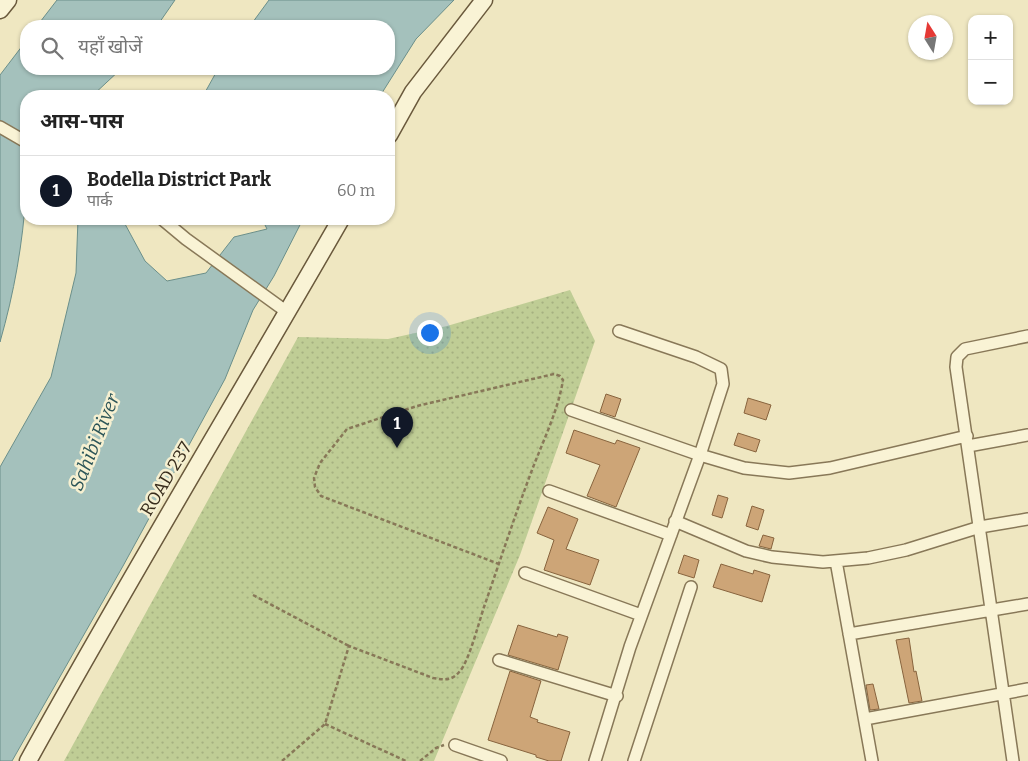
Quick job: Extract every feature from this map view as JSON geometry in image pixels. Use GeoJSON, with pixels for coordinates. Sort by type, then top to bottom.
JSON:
{"type":"FeatureCollection","features":[{"type":"Feature","properties":{"kind":"street"},"geometry":{"type":"LineString","coordinates":[[0,10],[8,0]]}},
{"type":"Feature","properties":{"kind":"street"},"geometry":{"type":"LineString","coordinates":[[395,125],[414,92],[484,0]]}},
{"type":"Feature","properties":{"kind":"street"},"geometry":{"type":"LineString","coordinates":[[0,127],[20,139]]}},
{"type":"Feature","properties":{"kind":"street"},"geometry":{"type":"LineString","coordinates":[[169,225],[186,240],[287,312]]}},
{"type":"Feature","properties":{"kind":"street","name":"ROAD 237"},"geometry":{"type":"LineString","coordinates":[[28,761],[130,578],[338,225]]}},
{"type":"Feature","properties":{"kind":"street"},"geometry":{"type":"LineString","coordinates":[[595,761],[642,615],[700,455],[723,384],[721,369],[696,357],[619,331]]}},
{"type":"Feature","properties":{"kind":"street"},"geometry":{"type":"LineString","coordinates":[[1012,761],[956,367],[957,357],[965,349],[1028,336]]}},
{"type":"Feature","properties":{"kind":"street"},"geometry":{"type":"LineString","coordinates":[[571,410],[700,455],[744,468],[789,474],[830,468],[968,441],[1028,435]]}},
{"type":"Feature","properties":{"kind":"street"},"geometry":{"type":"LineString","coordinates":[[549,491],[671,535]]}},
{"type":"Feature","properties":{"kind":"street"},"geometry":{"type":"LineString","coordinates":[[675,521],[746,551],[772,557],[836,561],[906,550],[980,527],[1028,518]]}},
{"type":"Feature","properties":{"kind":"street"},"geometry":{"type":"LineString","coordinates":[[836,561],[872,761]]}},
{"type":"Feature","properties":{"kind":"street"},"geometry":{"type":"LineString","coordinates":[[525,573],[642,615]]}},
{"type":"Feature","properties":{"kind":"street"},"geometry":{"type":"LineString","coordinates":[[634,761],[691,587]]}},
{"type":"Feature","properties":{"kind":"street"},"geometry":{"type":"LineString","coordinates":[[849,634],[1028,604]]}},
{"type":"Feature","properties":{"kind":"street"},"geometry":{"type":"LineString","coordinates":[[499,660],[616,696]]}},
{"type":"Feature","properties":{"kind":"street"},"geometry":{"type":"LineString","coordinates":[[865,719],[1028,689]]}},
{"type":"Feature","properties":{"kind":"street"},"geometry":{"type":"LineString","coordinates":[[455,745],[497,760]]}},
{"type":"Feature","properties":{"kind":"path"},"geometry":{"type":"LineString","coordinates":[[253,595],[349,646],[433,678],[453,679],[462,670],[559,399],[563,380],[560,376],[554,374],[418,406],[347,429],[320,463],[314,478],[315,487],[321,496],[499,564]]}},
{"type":"Feature","properties":{"kind":"path"},"geometry":{"type":"LineString","coordinates":[[282,761],[325,724],[349,646]]}},
{"type":"Feature","properties":{"kind":"path"},"geometry":{"type":"LineString","coordinates":[[325,724],[406,761]]}},
{"type":"Feature","properties":{"kind":"path"},"geometry":{"type":"LineString","coordinates":[[420,761],[436,748],[455,745]]}},
{"type":"Feature","properties":{"kind":"green space"},"geometry":{"type":"Polygon","coordinates":[[[570,290],[595,341],[520,555],[434,761],[64,761],[298,337],[388,339],[447,326],[570,290]]]}},
{"type":"Feature","properties":{"kind":"water"},"geometry":{"type":"Polygon","coordinates":[[[57,0],[175,0],[161,20],[42,20],[57,0]]]}},
{"type":"Feature","properties":{"kind":"water"},"geometry":{"type":"Polygon","coordinates":[[[269,0],[454,0],[416,39],[395,72],[395,20],[254,20],[269,0]]]}},
{"type":"Feature","properties":{"kind":"water"},"geometry":{"type":"Polygon","coordinates":[[[20,49],[20,75],[115,75],[98,90],[20,90],[20,225],[24,225],[14,286],[0,342],[0,75],[20,49]]]}},
{"type":"Feature","properties":{"kind":"water"},"geometry":{"type":"Polygon","coordinates":[[[215,75],[393,75],[384,90],[206,90],[215,75]]]}},
{"type":"Feature","properties":{"kind":"water","name":"Sahibi River"},"geometry":{"type":"Polygon","coordinates":[[[78,225],[126,225],[145,261],[167,281],[206,273],[234,237],[267,229],[265,225],[300,225],[274,276],[253,310],[225,379],[123,566],[12,761],[0,761],[0,467],[51,377],[76,273],[78,225]]]}},
{"type":"Feature","properties":{"kind":"building"},"geometry":{"type":"Polygon","coordinates":[[[606,394],[621,399],[615,417],[600,412],[606,394]]]}},
{"type":"Feature","properties":{"kind":"building"},"geometry":{"type":"Polygon","coordinates":[[[748,398],[771,405],[766,420],[744,413],[748,398]]]}},
{"type":"Feature","properties":{"kind":"building"},"geometry":{"type":"Polygon","coordinates":[[[574,430],[615,444],[617,440],[640,448],[616,507],[587,496],[600,465],[566,453],[574,430]]]}},
{"type":"Feature","properties":{"kind":"building"},"geometry":{"type":"Polygon","coordinates":[[[738,433],[760,440],[756,452],[734,445],[738,433]]]}},
{"type":"Feature","properties":{"kind":"building"},"geometry":{"type":"Polygon","coordinates":[[[718,495],[728,498],[722,518],[712,515],[718,495]]]}},
{"type":"Feature","properties":{"kind":"building"},"geometry":{"type":"Polygon","coordinates":[[[752,506],[764,510],[758,530],[746,526],[752,506]]]}},
{"type":"Feature","properties":{"kind":"building"},"geometry":{"type":"Polygon","coordinates":[[[548,507],[578,519],[566,549],[599,560],[590,585],[544,570],[554,540],[537,533],[548,507]]]}},
{"type":"Feature","properties":{"kind":"building"},"geometry":{"type":"Polygon","coordinates":[[[763,535],[774,538],[771,549],[759,546],[763,535]]]}},
{"type":"Feature","properties":{"kind":"building"},"geometry":{"type":"Polygon","coordinates":[[[684,555],[699,560],[694,578],[678,573],[684,555]]]}},
{"type":"Feature","properties":{"kind":"building"},"geometry":{"type":"Polygon","coordinates":[[[721,564],[753,574],[754,570],[770,575],[762,602],[713,587],[721,564]]]}},
{"type":"Feature","properties":{"kind":"building"},"geometry":{"type":"Polygon","coordinates":[[[518,625],[557,637],[558,634],[568,637],[558,670],[508,655],[518,625]]]}},
{"type":"Feature","properties":{"kind":"building"},"geometry":{"type":"Polygon","coordinates":[[[909,638],[914,672],[916,671],[922,701],[909,703],[896,640],[909,638]]]}},
{"type":"Feature","properties":{"kind":"building"},"geometry":{"type":"Polygon","coordinates":[[[510,671],[541,681],[530,717],[538,720],[537,722],[570,732],[561,761],[549,761],[488,740],[510,671]]]}},
{"type":"Feature","properties":{"kind":"building"},"geometry":{"type":"Polygon","coordinates":[[[873,684],[879,709],[870,710],[866,685],[873,684]]]}},
{"type":"Feature","properties":{"kind":"place","name":"Bodella District Park"},"geometry":{"type":"Point","coordinates":[397,448]}}]}
